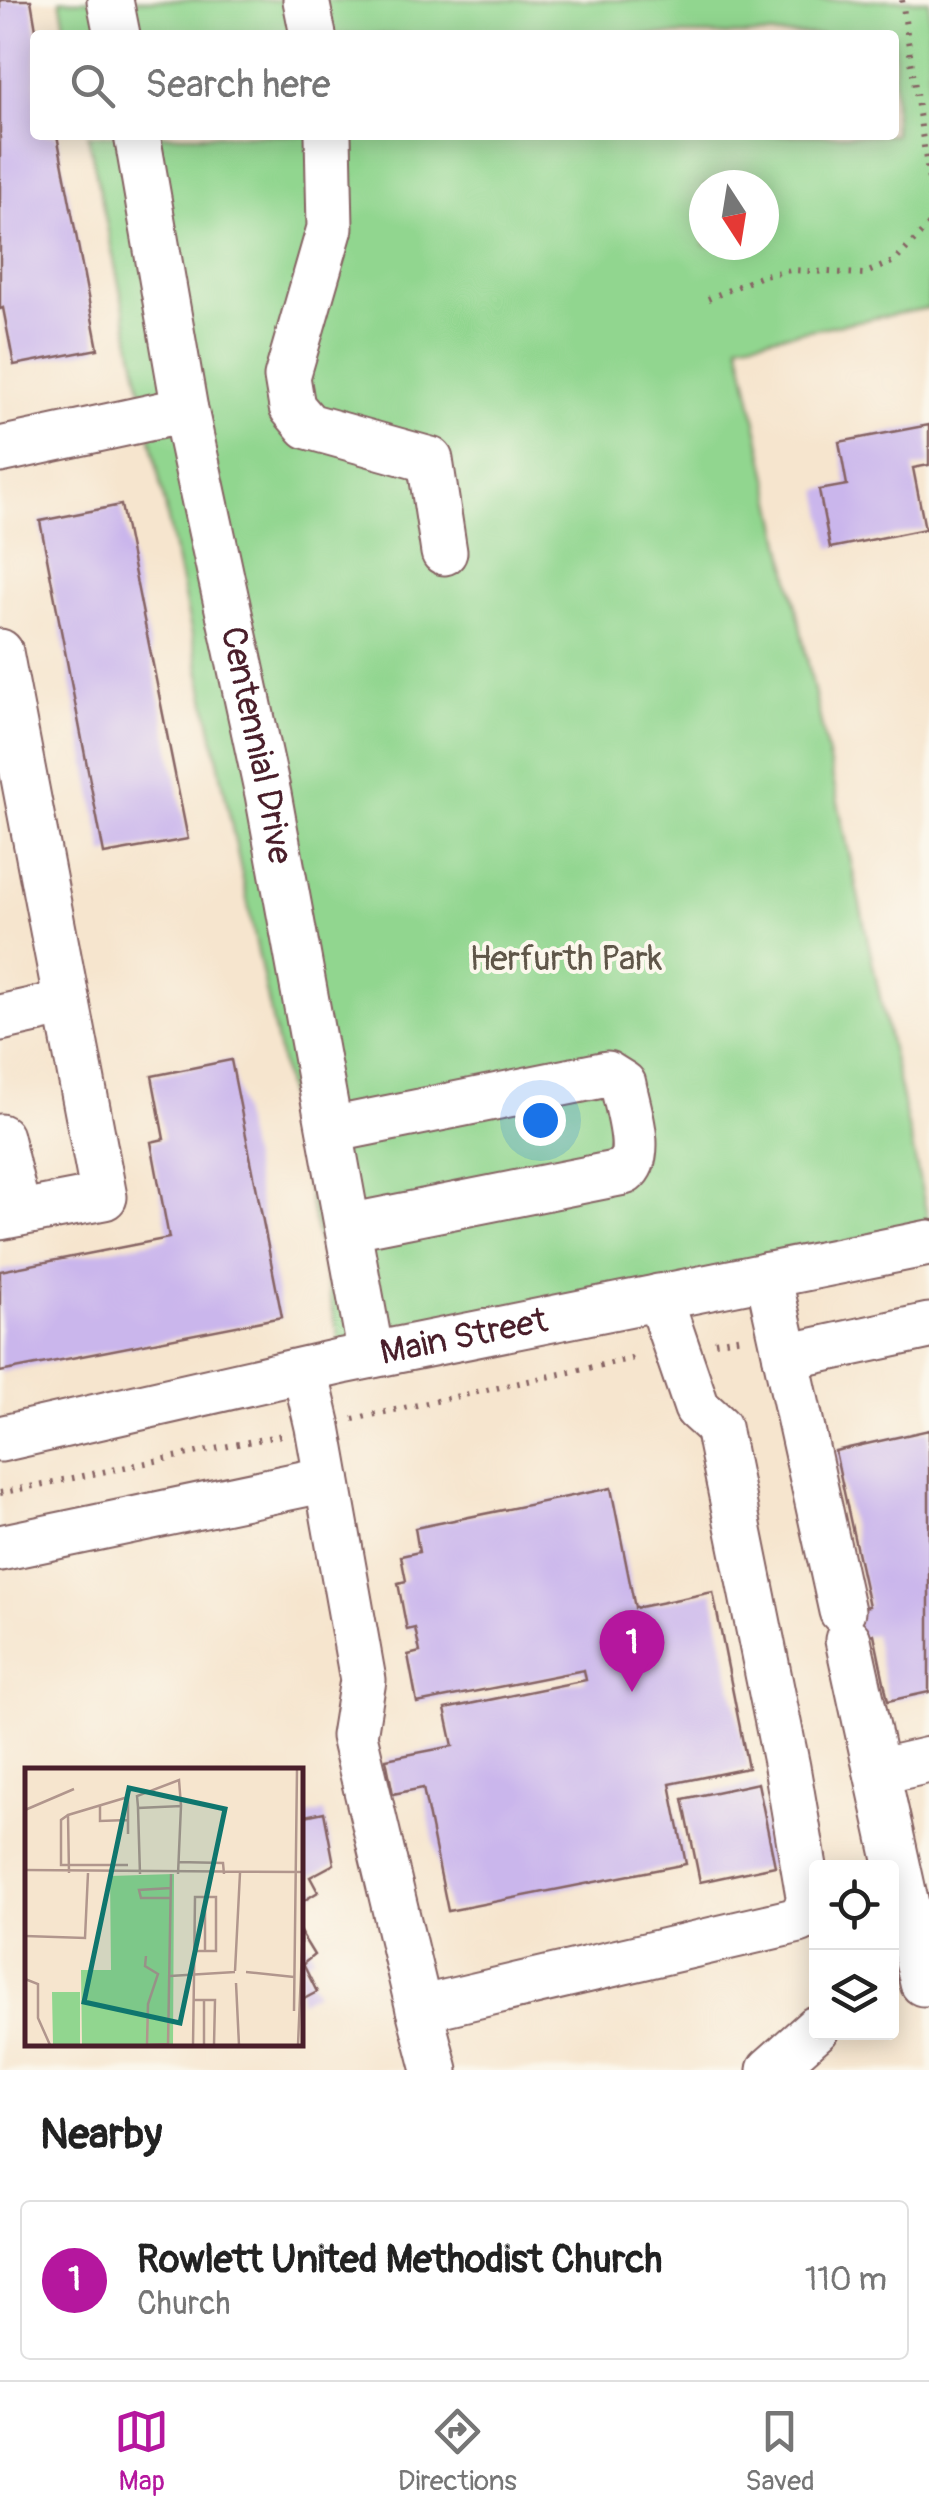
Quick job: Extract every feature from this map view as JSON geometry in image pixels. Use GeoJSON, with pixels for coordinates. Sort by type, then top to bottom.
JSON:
{"type":"FeatureCollection","features":[{"type":"Feature","properties":{"kind":"street"},"geometry":{"type":"LineString","coordinates":[[110,0],[116,30]]}},
{"type":"Feature","properties":{"kind":"street"},"geometry":{"type":"LineString","coordinates":[[306,0],[312,30]]}},
{"type":"Feature","properties":{"kind":"street","name":"Centennial Drive"},"geometry":{"type":"LineString","coordinates":[[137,140],[185,410],[264,775],[371,1356]]}},
{"type":"Feature","properties":{"kind":"street"},"geometry":{"type":"LineString","coordinates":[[328,140],[330,228],[287,377],[292,407],[308,426],[430,460],[444,552]]}},
{"type":"Feature","properties":{"kind":"street"},"geometry":{"type":"LineString","coordinates":[[0,450],[185,410]]}},
{"type":"Feature","properties":{"kind":"street"},"geometry":{"type":"LineString","coordinates":[[0,1137],[9,1215],[104,1197],[2,676]]}},
{"type":"Feature","properties":{"kind":"street"},"geometry":{"type":"LineString","coordinates":[[0,1018],[67,1003]]}},
{"type":"Feature","properties":{"kind":"street"},"geometry":{"type":"LineString","coordinates":[[331,1130],[607,1074],[623,1084],[634,1149],[630,1168],[624,1172],[348,1227]]}},
{"type":"Feature","properties":{"kind":"street","name":"Main Street"},"geometry":{"type":"LineString","coordinates":[[0,1440],[371,1356],[929,1242]]}},
{"type":"Feature","properties":{"kind":"street"},"geometry":{"type":"LineString","coordinates":[[768,1275],[923,1983],[929,1980]]}},
{"type":"Feature","properties":{"kind":"street"},"geometry":{"type":"LineString","coordinates":[[659,1296],[697,1408],[718,1427],[809,1892]]}},
{"type":"Feature","properties":{"kind":"street"},"geometry":{"type":"LineString","coordinates":[[782,1343],[929,1326]]}},
{"type":"Feature","properties":{"kind":"street"},"geometry":{"type":"LineString","coordinates":[[305,1371],[363,1680],[354,1736],[434,2070]]}},
{"type":"Feature","properties":{"kind":"street"},"geometry":{"type":"LineString","coordinates":[[0,1548],[327,1479]]}},
{"type":"Feature","properties":{"kind":"street"},"geometry":{"type":"LineString","coordinates":[[877,1772],[929,1760]]}},
{"type":"Feature","properties":{"kind":"street"},"geometry":{"type":"LineString","coordinates":[[418,2009],[809,1916]]}},
{"type":"Feature","properties":{"kind":"street"},"geometry":{"type":"LineString","coordinates":[[770,2070],[809,2034]]}},
{"type":"Feature","properties":{"kind":"path"},"geometry":{"type":"LineString","coordinates":[[902,0],[929,180]]}},
{"type":"Feature","properties":{"kind":"path"},"geometry":{"type":"LineString","coordinates":[[708,299],[764,275],[792,270],[863,274],[895,262],[929,226]]}},
{"type":"Feature","properties":{"kind":"path"},"geometry":{"type":"LineString","coordinates":[[0,1493],[677,1349],[782,1343]]}},
{"type":"Feature","properties":{"kind":"green space","name":"Herfurth Park"},"geometry":{"type":"Polygon","coordinates":[[[60,0],[929,0],[929,308],[739,343],[929,1224],[343,1361],[89,140],[899,140],[899,30],[66,30],[60,0]]]}},
{"type":"Feature","properties":{"kind":"building"},"geometry":{"type":"Polygon","coordinates":[[[0,0],[31,0],[36,30],[30,30],[30,140],[58,140],[98,349],[14,365],[3,308],[0,309],[0,0]]]}},
{"type":"Feature","properties":{"kind":"building"},"geometry":{"type":"Polygon","coordinates":[[[929,425],[929,465],[913,468],[925,529],[830,548],[819,490],[847,485],[839,442],[929,425]]]}},
{"type":"Feature","properties":{"kind":"building"},"geometry":{"type":"Polygon","coordinates":[[[121,505],[188,839],[104,854],[40,521],[121,505]]]}},
{"type":"Feature","properties":{"kind":"building"},"geometry":{"type":"Polygon","coordinates":[[[231,1060],[282,1317],[0,1372],[0,1271],[169,1238],[151,1142],[164,1139],[152,1076],[231,1060]]]}},
{"type":"Feature","properties":{"kind":"building"},"geometry":{"type":"Polygon","coordinates":[[[929,1430],[929,1692],[888,1701],[874,1634],[843,1641],[842,1611],[869,1606],[835,1451],[929,1430]]]}},
{"type":"Feature","properties":{"kind":"building"},"geometry":{"type":"Polygon","coordinates":[[[611,1488],[635,1608],[713,1592],[748,1768],[670,1784],[686,1864],[448,1911],[423,1788],[393,1794],[386,1759],[453,1746],[445,1709],[586,1680],[584,1670],[417,1703],[408,1655],[420,1652],[415,1628],[407,1630],[398,1583],[406,1581],[401,1556],[419,1552],[415,1528],[611,1488]]]}},
{"type":"Feature","properties":{"kind":"building"},"geometry":{"type":"Polygon","coordinates":[[[758,1783],[775,1866],[700,1882],[683,1799],[758,1783]]]}},
{"type":"Feature","properties":{"kind":"building"},"geometry":{"type":"Polygon","coordinates":[[[324,1812],[334,1864],[310,1877],[318,1892],[302,1902],[302,1817],[324,1812]]]}},
{"type":"Feature","properties":{"kind":"building"},"geometry":{"type":"Polygon","coordinates":[[[302,1935],[314,1955],[303,1964],[317,1992],[302,2000],[302,1935]]]}},
{"type":"Feature","properties":{"kind":"place","name":"Rowlett United Methodist Church"},"geometry":{"type":"Point","coordinates":[632,1692]}}]}
